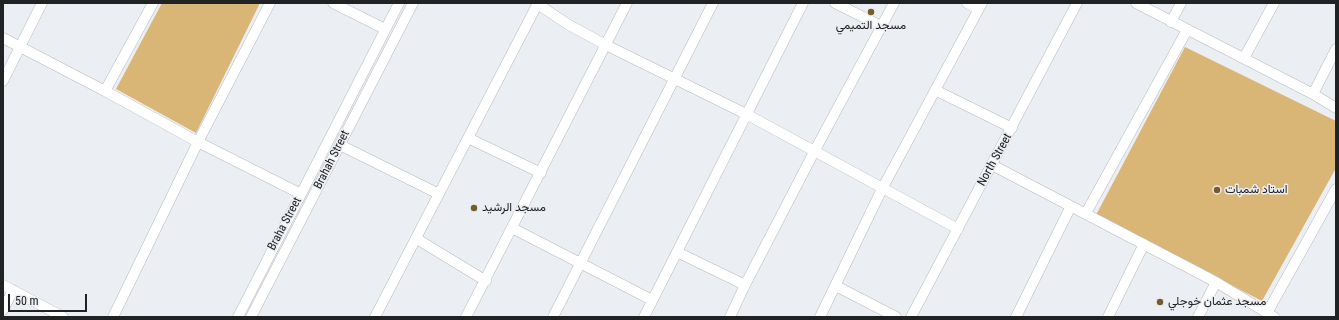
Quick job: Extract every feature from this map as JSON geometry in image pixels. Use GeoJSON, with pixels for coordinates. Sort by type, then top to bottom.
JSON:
{"type":"FeatureCollection","features":[{"type":"Feature","properties":{"kind":"street"},"geometry":{"type":"LineString","coordinates":[[3,81],[42,3]]}},
{"type":"Feature","properties":{"kind":"street"},"geometry":{"type":"LineString","coordinates":[[105,91],[153,3]]}},
{"type":"Feature","properties":{"kind":"street"},"geometry":{"type":"LineString","coordinates":[[113,317],[198,142],[270,3]]}},
{"type":"Feature","properties":{"kind":"street"},"geometry":{"type":"LineString","coordinates":[[333,3],[385,29]]}},
{"type":"Feature","properties":{"kind":"street","name":"Braha Street"},"geometry":{"type":"LineString","coordinates":[[238,317],[399,3]]}},
{"type":"Feature","properties":{"kind":"street","name":"Brahah Street"},"geometry":{"type":"LineString","coordinates":[[251,317],[413,3]]}},
{"type":"Feature","properties":{"kind":"street"},"geometry":{"type":"LineString","coordinates":[[375,317],[537,3],[569,25],[606,45],[746,114],[958,229]]}},
{"type":"Feature","properties":{"kind":"street"},"geometry":{"type":"LineString","coordinates":[[466,317],[486,281],[627,3]]}},
{"type":"Feature","properties":{"kind":"street"},"geometry":{"type":"LineString","coordinates":[[553,317],[713,3]]}},
{"type":"Feature","properties":{"kind":"street"},"geometry":{"type":"LineString","coordinates":[[644,317],[803,3]]}},
{"type":"Feature","properties":{"kind":"street"},"geometry":{"type":"LineString","coordinates":[[835,3],[881,26]]}},
{"type":"Feature","properties":{"kind":"street"},"geometry":{"type":"LineString","coordinates":[[730,317],[814,152],[894,3]]}},
{"type":"Feature","properties":{"kind":"street"},"geometry":{"type":"LineString","coordinates":[[820,317],[882,189],[980,6],[967,3]]}},
{"type":"Feature","properties":{"kind":"street","name":"North Street"},"geometry":{"type":"LineString","coordinates":[[911,317],[1077,3]]}},
{"type":"Feature","properties":{"kind":"street"},"geometry":{"type":"LineString","coordinates":[[1136,3],[1313,94],[1336,108]]}},
{"type":"Feature","properties":{"kind":"street"},"geometry":{"type":"LineString","coordinates":[[1171,22],[1181,3]]}},
{"type":"Feature","properties":{"kind":"street"},"geometry":{"type":"LineString","coordinates":[[1244,58],[1274,3]]}},
{"type":"Feature","properties":{"kind":"street"},"geometry":{"type":"LineString","coordinates":[[1086,213],[1187,30]]}},
{"type":"Feature","properties":{"kind":"street"},"geometry":{"type":"LineString","coordinates":[[3,38],[105,91],[198,142],[301,194]]}},
{"type":"Feature","properties":{"kind":"street"},"geometry":{"type":"LineString","coordinates":[[1313,94],[1336,49]]}},
{"type":"Feature","properties":{"kind":"street"},"geometry":{"type":"LineString","coordinates":[[935,90],[1012,128]]}},
{"type":"Feature","properties":{"kind":"street"},"geometry":{"type":"LineString","coordinates":[[468,138],[541,173]]}},
{"type":"Feature","properties":{"kind":"street"},"geometry":{"type":"LineString","coordinates":[[340,145],[439,194]]}},
{"type":"Feature","properties":{"kind":"street"},"geometry":{"type":"LineString","coordinates":[[992,165],[1216,282],[1270,315],[1336,189]]}},
{"type":"Feature","properties":{"kind":"street"},"geometry":{"type":"LineString","coordinates":[[1016,317],[1071,206]]}},
{"type":"Feature","properties":{"kind":"street"},"geometry":{"type":"LineString","coordinates":[[512,228],[652,300]]}},
{"type":"Feature","properties":{"kind":"street"},"geometry":{"type":"LineString","coordinates":[[416,239],[486,281]]}},
{"type":"Feature","properties":{"kind":"street"},"geometry":{"type":"LineString","coordinates":[[1108,317],[1144,244]]}},
{"type":"Feature","properties":{"kind":"street"},"geometry":{"type":"LineString","coordinates":[[677,252],[745,285]]}},
{"type":"Feature","properties":{"kind":"street"},"geometry":{"type":"LineString","coordinates":[[1198,317],[1216,282]]}},
{"type":"Feature","properties":{"kind":"street"},"geometry":{"type":"LineString","coordinates":[[3,285],[63,317]]}},
{"type":"Feature","properties":{"kind":"street"},"geometry":{"type":"LineString","coordinates":[[836,286],[896,317]]}},
{"type":"Feature","properties":{"kind":"street"},"geometry":{"type":"LineString","coordinates":[[3,310],[13,290]]}},
{"type":"Feature","properties":{"kind":"shaded area"},"geometry":{"type":"Polygon","coordinates":[[[162,3],[260,3],[196,133],[116,89],[162,3]]]}},
{"type":"Feature","properties":{"kind":"shaded area","name":"استاد شمبات"},"geometry":{"type":"Polygon","coordinates":[[[1185,47],[1336,121],[1336,168],[1262,301],[1096,215],[1185,47]]]}},
{"type":"Feature","properties":{"kind":"place","name":"مسجد التميمي"},"geometry":{"type":"Point","coordinates":[871,12]}},
{"type":"Feature","properties":{"kind":"place","name":"استاد شمبات"},"geometry":{"type":"Point","coordinates":[1217,190]}},
{"type":"Feature","properties":{"kind":"place","name":"مسجد الرشيد"},"geometry":{"type":"Point","coordinates":[474,208]}},
{"type":"Feature","properties":{"kind":"place","name":"مسجد عثمان خوجلي"},"geometry":{"type":"Point","coordinates":[1160,302]}}]}
